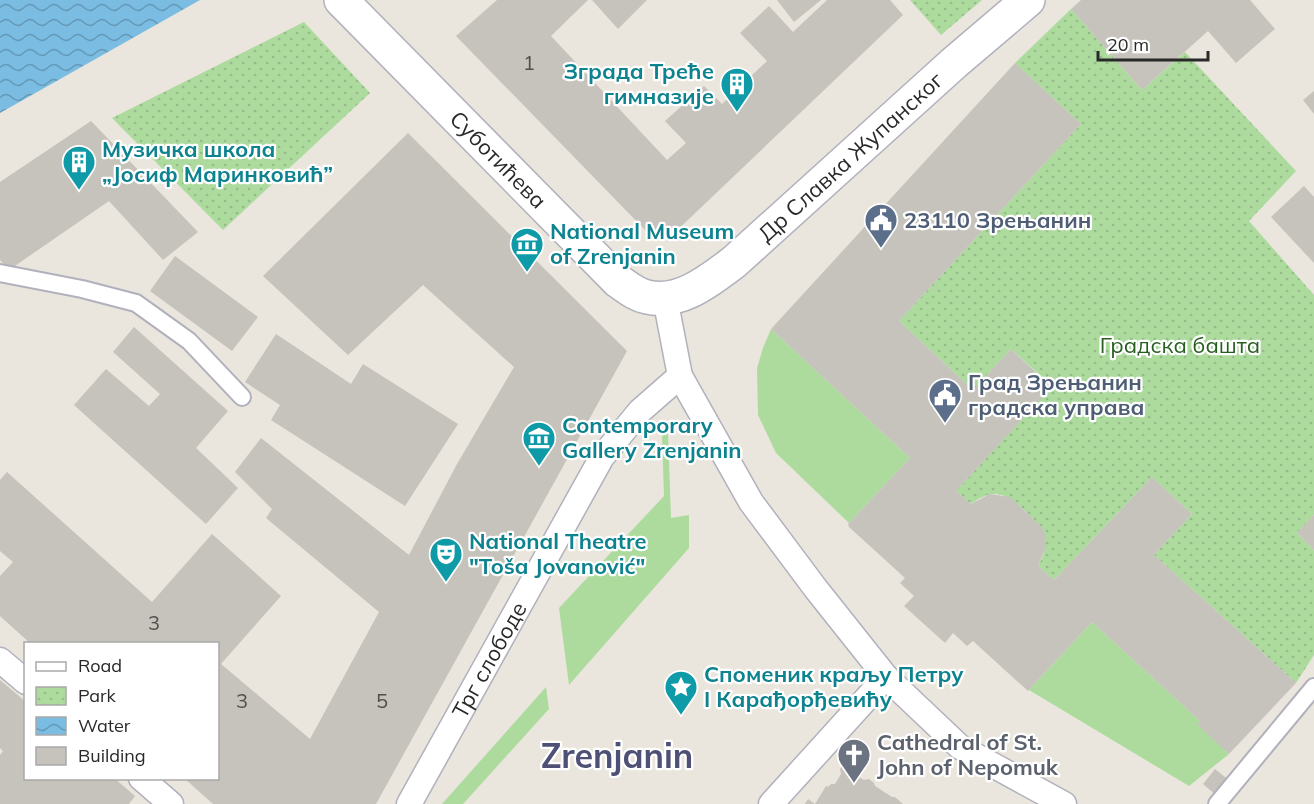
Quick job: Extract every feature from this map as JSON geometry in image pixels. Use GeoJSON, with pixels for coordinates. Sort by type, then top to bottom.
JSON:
{"type":"FeatureCollection","features":[{"type":"Feature","properties":{"kind":"street","name":"Суботићева"},"geometry":{"type":"LineString","coordinates":[[341,0],[618,281],[630,290],[648,298],[665,298]]}},
{"type":"Feature","properties":{"kind":"street","name":"Др Славка Жупанског"},"geometry":{"type":"LineString","coordinates":[[665,298],[683,294],[701,286],[734,262],[954,63],[1028,0]]}},
{"type":"Feature","properties":{"kind":"street"},"geometry":{"type":"LineString","coordinates":[[665,298],[681,376],[751,502],[886,677],[960,747],[1064,804]]}},
{"type":"Feature","properties":{"kind":"street","name":"Трг слободе"},"geometry":{"type":"LineString","coordinates":[[409,804],[602,457],[640,411],[681,376]]}},
{"type":"Feature","properties":{"kind":"street"},"geometry":{"type":"LineString","coordinates":[[0,660],[24,680]]}},
{"type":"Feature","properties":{"kind":"street"},"geometry":{"type":"LineString","coordinates":[[771,804],[886,677]]}},
{"type":"Feature","properties":{"kind":"street"},"geometry":{"type":"LineString","coordinates":[[143,780],[171,804]]}},
{"type":"Feature","properties":{"kind":"lane"},"geometry":{"type":"LineString","coordinates":[[0,273],[82,289],[136,303],[189,341],[242,397]]}},
{"type":"Feature","properties":{"kind":"lane"},"geometry":{"type":"LineString","coordinates":[[1217,804],[1314,687]]}},
{"type":"Feature","properties":{"kind":"green space"},"geometry":{"type":"Polygon","coordinates":[[[910,0],[982,0],[941,35],[910,0]]]}},
{"type":"Feature","properties":{"kind":"green space","name":"Градска башта"},"geometry":{"type":"Polygon","coordinates":[[[1071,9],[1142,90],[1185,52],[1296,171],[1249,221],[1314,295],[1314,515],[1297,533],[1314,550],[1314,655],[1296,683],[1154,555],[1192,514],[1152,477],[1054,580],[1038,566],[1045,548],[1044,535],[1037,523],[1024,510],[1011,499],[999,494],[986,496],[971,504],[956,491],[1052,386],[1011,349],[973,390],[899,321],[1081,124],[1015,63],[1071,9]]]}},
{"type":"Feature","properties":{"kind":"green space"},"geometry":{"type":"Polygon","coordinates":[[[304,22],[370,93],[223,230],[112,118],[304,22]]]}},
{"type":"Feature","properties":{"kind":"green space"},"geometry":{"type":"Polygon","coordinates":[[[771,329],[910,458],[849,523],[776,453],[758,415],[757,368],[771,329]]]}},
{"type":"Feature","properties":{"kind":"green space"},"geometry":{"type":"Polygon","coordinates":[[[668,432],[671,518],[689,515],[689,548],[569,685],[559,608],[664,496],[662,436],[668,432]]]}},
{"type":"Feature","properties":{"kind":"green space"},"geometry":{"type":"Polygon","coordinates":[[[1092,622],[1200,721],[1198,724],[1229,754],[1189,786],[1029,690],[1092,622]]]}},
{"type":"Feature","properties":{"kind":"green space"},"geometry":{"type":"Polygon","coordinates":[[[546,687],[549,709],[463,804],[442,804],[546,687]]]}},
{"type":"Feature","properties":{"kind":"water"},"geometry":{"type":"Polygon","coordinates":[[[0,0],[200,0],[0,113],[0,0]]]}},
{"type":"Feature","properties":{"kind":"building","name":"Зграда Треће гимназије"},"geometry":{"type":"Polygon","coordinates":[[[497,0],[588,0],[551,36],[667,160],[686,143],[665,121],[704,86],[722,104],[767,61],[740,33],[769,6],[793,32],[827,0],[890,0],[903,15],[670,237],[647,232],[456,36],[497,0]]]}},
{"type":"Feature","properties":{"kind":"building"},"geometry":{"type":"Polygon","coordinates":[[[592,0],[647,0],[618,29],[592,0]]]}},
{"type":"Feature","properties":{"kind":"building"},"geometry":{"type":"Polygon","coordinates":[[[777,0],[821,0],[794,22],[777,0]]]}},
{"type":"Feature","properties":{"kind":"building"},"geometry":{"type":"Polygon","coordinates":[[[1081,0],[1250,0],[1275,29],[1236,63],[1208,31],[1142,90],[1071,9],[1081,0]]]}},
{"type":"Feature","properties":{"kind":"building","name":"Град Зрењанин градска управа"},"geometry":{"type":"Polygon","coordinates":[[[1015,63],[1081,124],[899,321],[973,390],[1011,349],[1052,387],[956,491],[971,504],[990,494],[1010,497],[1041,526],[1046,536],[1046,547],[1038,566],[1054,580],[1152,477],[1192,514],[1154,555],[1296,683],[1229,754],[1197,723],[1200,721],[1092,622],[1028,691],[973,641],[967,646],[953,633],[945,643],[904,606],[914,596],[900,583],[905,578],[848,524],[910,458],[771,329],[1015,63]]]}},
{"type":"Feature","properties":{"kind":"building"},"geometry":{"type":"Polygon","coordinates":[[[1314,91],[1314,114],[1303,100],[1314,91]]]}},
{"type":"Feature","properties":{"kind":"building","name":"Музичка школа „Јосиф Маринковић”"},"geometry":{"type":"Polygon","coordinates":[[[91,121],[198,232],[163,260],[109,201],[9,270],[0,260],[0,182],[91,121]]]}},
{"type":"Feature","properties":{"kind":"building"},"geometry":{"type":"Polygon","coordinates":[[[408,133],[627,351],[376,804],[213,804],[186,780],[219,780],[219,642],[29,642],[0,616],[0,576],[13,562],[0,551],[0,480],[7,472],[152,602],[212,534],[281,596],[221,664],[310,739],[379,612],[266,518],[272,509],[235,472],[261,438],[409,555],[457,464],[514,367],[423,285],[348,355],[263,276],[408,133]]]}},
{"type":"Feature","properties":{"kind":"building"},"geometry":{"type":"Polygon","coordinates":[[[1304,186],[1314,197],[1314,263],[1271,217],[1304,186]]]}},
{"type":"Feature","properties":{"kind":"building"},"geometry":{"type":"Polygon","coordinates":[[[175,256],[258,317],[232,351],[150,291],[175,256]]]}},
{"type":"Feature","properties":{"kind":"building"},"geometry":{"type":"Polygon","coordinates":[[[134,327],[228,411],[196,448],[238,488],[206,524],[74,405],[106,369],[149,406],[160,394],[113,352],[134,327]]]}},
{"type":"Feature","properties":{"kind":"building"},"geometry":{"type":"Polygon","coordinates":[[[276,334],[351,384],[363,364],[458,424],[405,506],[271,420],[280,405],[245,382],[276,334]]]}},
{"type":"Feature","properties":{"kind":"building"},"geometry":{"type":"Polygon","coordinates":[[[1314,515],[1314,550],[1297,533],[1314,515]]]}},
{"type":"Feature","properties":{"kind":"building"},"geometry":{"type":"Polygon","coordinates":[[[0,680],[24,700],[24,780],[116,780],[135,796],[129,804],[0,804],[0,755],[3,751],[0,748],[0,680]]]}},
{"type":"Feature","properties":{"kind":"building","name":"Cathedral of St. John of Nepomuk"},"geometry":{"type":"Polygon","coordinates":[[[844,763],[850,767],[849,771],[864,780],[869,779],[875,786],[903,804],[815,804],[826,786],[835,784],[844,763]]]}},
{"type":"Feature","properties":{"kind":"building"},"geometry":{"type":"Polygon","coordinates":[[[1215,769],[1230,781],[1217,796],[1203,784],[1215,769]]]}},
{"type":"Feature","properties":{"kind":"building"},"geometry":{"type":"Polygon","coordinates":[[[808,799],[815,804],[805,804],[808,799]]]}},
{"type":"Feature","properties":{"kind":"place","name":"Зграда Треће гимназије"},"geometry":{"type":"Point","coordinates":[737,113]}},
{"type":"Feature","properties":{"kind":"place","name":"Музичка школа „Јосиф Маринковић”"},"geometry":{"type":"Point","coordinates":[79,191]}},
{"type":"Feature","properties":{"kind":"place","name":"23110 Зрењанин"},"geometry":{"type":"Point","coordinates":[881,249]}},
{"type":"Feature","properties":{"kind":"place","name":"National Museum of Zrenjanin"},"geometry":{"type":"Point","coordinates":[527,273]}},
{"type":"Feature","properties":{"kind":"place","name":"Град Зрењанин градска управа"},"geometry":{"type":"Point","coordinates":[945,424]}},
{"type":"Feature","properties":{"kind":"place","name":"Contemporary Gallery Zrenjanin"},"geometry":{"type":"Point","coordinates":[539,467]}},
{"type":"Feature","properties":{"kind":"place","name":"National Theatre \"Toša Jovanović\""},"geometry":{"type":"Point","coordinates":[446,583]}},
{"type":"Feature","properties":{"kind":"place","name":"Споменик краљу Петру I Карађорђевићу"},"geometry":{"type":"Point","coordinates":[681,716]}},
{"type":"Feature","properties":{"kind":"place","name":"Cathedral of St. John of Nepomuk"},"geometry":{"type":"Point","coordinates":[854,784]}},
{"type":"Feature","properties":{"kind":"district","name":"Zrenjanin"},"geometry":{"type":"Point","coordinates":[617,756]}}]}
